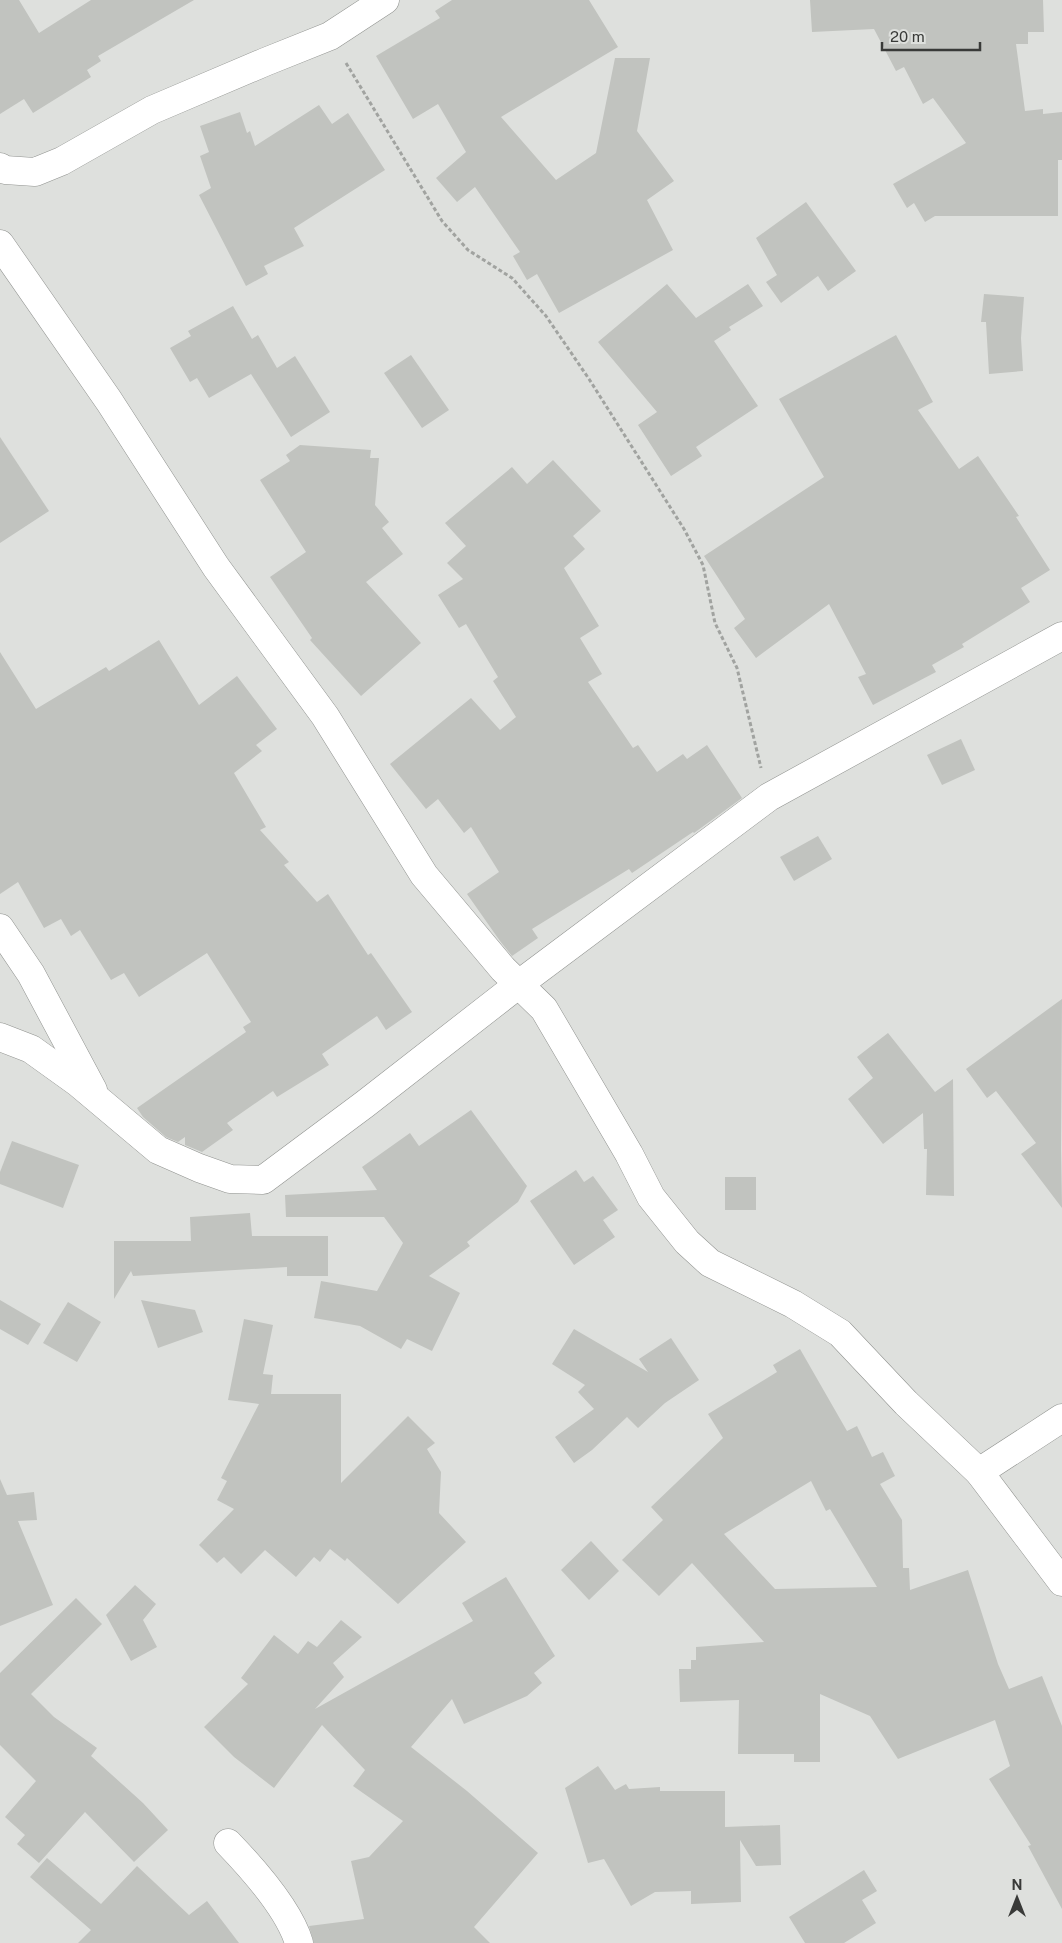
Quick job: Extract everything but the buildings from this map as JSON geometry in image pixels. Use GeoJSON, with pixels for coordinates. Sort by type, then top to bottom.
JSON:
{"type":"FeatureCollection","features":[{"type":"Feature","properties":{"kind":"street"},"geometry":{"type":"LineString","coordinates":[[0,167],[5,170],[36,172],[62,161],[152,110],[330,36],[385,0]]}},
{"type":"Feature","properties":{"kind":"street"},"geometry":{"type":"LineString","coordinates":[[0,244],[110,401],[216,567],[325,716],[424,875],[503,969],[544,1009],[629,1154],[651,1197],[687,1242],[710,1263],[793,1304],[840,1333],[906,1403],[979,1472],[1062,1582]]}},
{"type":"Feature","properties":{"kind":"street"},"geometry":{"type":"LineString","coordinates":[[0,1037],[31,1049],[77,1082],[158,1150],[198,1168],[230,1179],[263,1180],[365,1104],[519,984],[769,797],[1062,636]]}},
{"type":"Feature","properties":{"kind":"street"},"geometry":{"type":"LineString","coordinates":[[0,928],[31,974],[98,1100]]}},
{"type":"Feature","properties":{"kind":"street"},"geometry":{"type":"LineString","coordinates":[[979,1472],[1062,1418]]}},
{"type":"Feature","properties":{"kind":"street"},"geometry":{"type":"LineString","coordinates":[[228,1843],[257,1873],[295,1930],[299,1943]]}},
{"type":"Feature","properties":{"kind":"path"},"geometry":{"type":"LineString","coordinates":[[330,36],[378,119],[442,221],[468,250],[512,278],[546,316],[684,529],[703,565],[715,623],[737,668],[769,797]]}}]}
